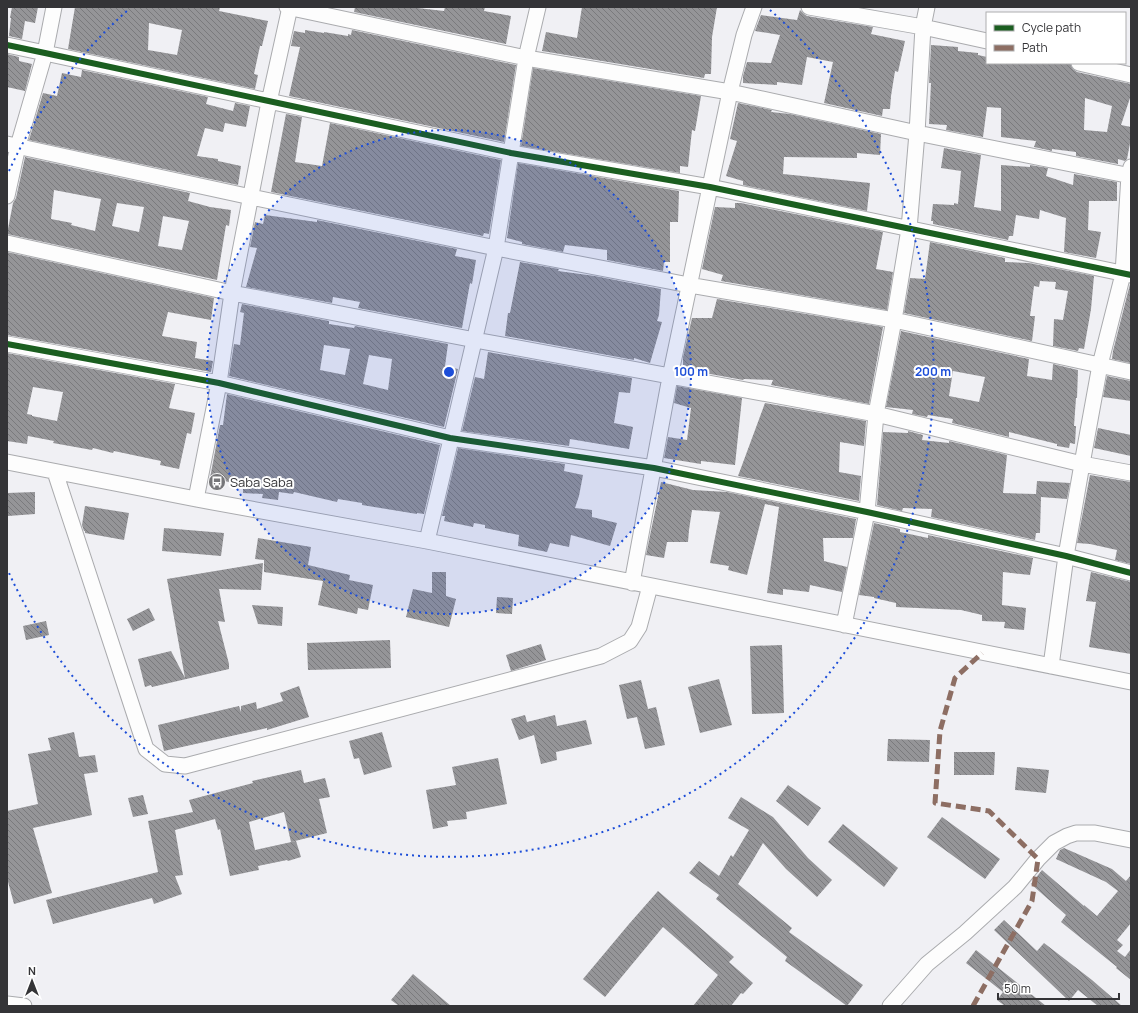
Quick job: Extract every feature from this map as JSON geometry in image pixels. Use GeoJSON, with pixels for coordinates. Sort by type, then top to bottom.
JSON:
{"type":"FeatureCollection","features":[{"type":"Feature","properties":{"kind":"street"},"geometry":{"type":"LineString","coordinates":[[7,196],[12,145],[45,53],[54,7]]}},
{"type":"Feature","properties":{"kind":"street"},"geometry":{"type":"LineString","coordinates":[[196,499],[219,384],[232,294],[289,7],[526,58],[730,92],[917,133],[1130,172],[1127,274],[1100,365],[1066,556],[1052,666]]}},
{"type":"Feature","properties":{"kind":"street"},"geometry":{"type":"LineString","coordinates":[[427,541],[450,438],[496,248],[526,58],[538,7]]}},
{"type":"Feature","properties":{"kind":"street"},"geometry":{"type":"LineString","coordinates":[[632,583],[670,376],[730,92],[744,35],[754,7]]}},
{"type":"Feature","properties":{"kind":"street"},"geometry":{"type":"LineString","coordinates":[[809,7],[923,27],[986,42]]}},
{"type":"Feature","properties":{"kind":"street"},"geometry":{"type":"LineString","coordinates":[[844,625],[867,512],[876,414],[894,320],[909,229],[917,133],[923,27],[927,7]]}},
{"type":"Feature","properties":{"kind":"street"},"geometry":{"type":"LineString","coordinates":[[7,46],[511,154],[710,188],[1127,274]]}},
{"type":"Feature","properties":{"kind":"street"},"geometry":{"type":"LineString","coordinates":[[1083,64],[1131,75]]}},
{"type":"Feature","properties":{"kind":"street"},"geometry":{"type":"LineString","coordinates":[[12,145],[496,248],[689,286],[894,320],[1131,372]]}},
{"type":"Feature","properties":{"kind":"street"},"geometry":{"type":"LineString","coordinates":[[7,243],[232,294],[876,414],[1082,464],[1131,472]]}},
{"type":"Feature","properties":{"kind":"street"},"geometry":{"type":"LineString","coordinates":[[7,344],[219,384],[450,438],[654,468],[867,512],[1066,556],[1131,573]]}},
{"type":"Feature","properties":{"kind":"street"},"geometry":{"type":"LineString","coordinates":[[7,462],[196,499],[427,541],[1131,682]]}},
{"type":"Feature","properties":{"kind":"street"},"geometry":{"type":"LineString","coordinates":[[55,472],[146,749],[165,764],[185,766],[601,656],[630,640],[639,627],[650,586]]}},
{"type":"Feature","properties":{"kind":"street"},"geometry":{"type":"LineString","coordinates":[[890,1006],[927,964],[965,933],[1015,887],[1038,859],[1054,844],[1067,836],[1076,833],[1095,833],[1131,840]]}},
{"type":"Feature","properties":{"kind":"street"},"geometry":{"type":"LineString","coordinates":[[7,1004],[24,1006]]}},
{"type":"Feature","properties":{"kind":"building"},"geometry":{"type":"Polygon","coordinates":[[[12,7],[38,7],[35,23],[25,21],[22,39],[9,36],[12,7]]]}},
{"type":"Feature","properties":{"kind":"building"},"geometry":{"type":"Polygon","coordinates":[[[75,7],[220,7],[219,11],[268,21],[262,46],[260,46],[254,74],[258,75],[255,89],[68,49],[75,7]],[[149,23],[148,50],[177,55],[182,30],[149,23]]]}},
{"type":"Feature","properties":{"kind":"building"},"geometry":{"type":"Polygon","coordinates":[[[355,7],[409,7],[444,11],[445,7],[485,7],[484,11],[511,16],[506,44],[354,12],[355,7]]]}},
{"type":"Feature","properties":{"kind":"building"},"geometry":{"type":"Polygon","coordinates":[[[582,7],[717,7],[712,37],[711,74],[705,74],[704,78],[542,51],[546,32],[577,38],[582,7]]]}},
{"type":"Feature","properties":{"kind":"building"},"geometry":{"type":"Polygon","coordinates":[[[800,10],[807,16],[873,27],[871,34],[905,41],[898,72],[895,71],[890,109],[883,109],[882,116],[824,103],[833,62],[807,57],[802,85],[777,82],[777,85],[743,83],[743,76],[747,62],[771,63],[780,35],[755,31],[761,15],[797,20],[800,10]]]}},
{"type":"Feature","properties":{"kind":"building"},"geometry":{"type":"Polygon","coordinates":[[[305,30],[348,36],[348,34],[351,35],[352,30],[516,65],[504,142],[289,96],[300,47],[291,46],[294,31],[305,33],[305,30]]]}},
{"type":"Feature","properties":{"kind":"building"},"geometry":{"type":"Polygon","coordinates":[[[931,45],[958,47],[958,51],[978,53],[978,55],[986,57],[986,64],[1070,64],[1073,69],[1077,72],[1131,84],[1131,95],[1121,125],[1131,127],[1131,138],[1127,159],[1125,161],[1118,159],[1118,164],[1076,156],[1076,152],[1052,149],[1052,151],[1034,147],[1036,141],[1001,137],[1001,108],[987,107],[983,137],[946,130],[947,125],[929,124],[931,83],[929,83],[931,45]],[[1085,98],[1084,130],[1107,132],[1112,106],[1085,98]]]}},
{"type":"Feature","properties":{"kind":"building"},"geometry":{"type":"Polygon","coordinates":[[[7,54],[19,57],[19,61],[32,64],[25,91],[7,87],[7,54]]]}},
{"type":"Feature","properties":{"kind":"building"},"geometry":{"type":"Polygon","coordinates":[[[533,68],[701,96],[695,131],[692,130],[688,167],[680,166],[680,173],[521,146],[533,68]]]}},
{"type":"Feature","properties":{"kind":"building"},"geometry":{"type":"Polygon","coordinates":[[[82,70],[208,97],[206,104],[233,111],[235,103],[250,106],[246,127],[225,123],[223,132],[205,128],[197,156],[218,159],[218,161],[241,166],[238,185],[29,140],[43,93],[57,96],[62,73],[81,77],[82,70]]]}},
{"type":"Feature","properties":{"kind":"building"},"geometry":{"type":"Polygon","coordinates":[[[738,103],[772,110],[771,112],[790,114],[881,134],[880,155],[857,153],[857,158],[784,157],[783,174],[870,183],[867,211],[743,185],[743,181],[726,176],[737,141],[730,139],[738,103]]]}},
{"type":"Feature","properties":{"kind":"building"},"geometry":{"type":"Polygon","coordinates":[[[286,114],[302,117],[295,162],[322,166],[330,123],[501,160],[489,234],[484,233],[483,236],[271,192],[286,114]]]}},
{"type":"Feature","properties":{"kind":"building"},"geometry":{"type":"Polygon","coordinates":[[[944,148],[981,155],[974,207],[1001,211],[1001,165],[1030,167],[1030,165],[1048,168],[1046,176],[1073,185],[1074,174],[1117,182],[1117,201],[1089,201],[1088,230],[1101,232],[1096,258],[1064,252],[1066,218],[1040,210],[1039,219],[1016,215],[1013,236],[1009,236],[1008,240],[933,224],[933,221],[931,221],[933,204],[958,204],[961,171],[941,168],[944,148]]]}},
{"type":"Feature","properties":{"kind":"building"},"geometry":{"type":"Polygon","coordinates":[[[25,157],[190,193],[188,201],[210,207],[231,210],[229,226],[226,225],[217,280],[7,234],[13,203],[16,198],[25,157]],[[54,190],[51,219],[72,223],[71,225],[95,231],[101,199],[54,190]],[[117,203],[112,226],[139,232],[144,207],[117,203]],[[163,216],[158,246],[182,250],[189,221],[163,216]]]}},
{"type":"Feature","properties":{"kind":"building"},"geometry":{"type":"Polygon","coordinates":[[[518,163],[679,191],[678,222],[670,222],[670,262],[664,262],[663,271],[607,260],[607,250],[565,245],[563,252],[522,244],[522,242],[507,238],[518,163]]]}},
{"type":"Feature","properties":{"kind":"building"},"geometry":{"type":"Polygon","coordinates":[[[735,203],[883,232],[876,269],[893,272],[887,310],[721,281],[723,275],[702,269],[715,207],[735,208],[735,203]]]}},
{"type":"Feature","properties":{"kind":"building"},"geometry":{"type":"Polygon","coordinates":[[[265,215],[317,222],[317,220],[457,249],[455,256],[476,260],[472,284],[470,283],[462,328],[358,308],[360,302],[333,297],[332,303],[246,287],[257,248],[250,247],[255,222],[263,224],[265,215]]]}},
{"type":"Feature","properties":{"kind":"building"},"geometry":{"type":"Polygon","coordinates":[[[930,242],[1005,258],[1005,262],[1029,263],[1094,276],[1091,309],[1084,349],[1079,348],[1078,351],[1053,346],[1054,319],[1063,320],[1068,291],[1055,289],[1056,282],[1040,281],[1039,287],[1034,286],[1030,316],[1035,316],[1032,341],[904,313],[910,278],[925,279],[930,242]]]}},
{"type":"Feature","properties":{"kind":"building"},"geometry":{"type":"Polygon","coordinates":[[[7,252],[214,298],[211,320],[168,312],[162,336],[197,342],[195,358],[213,361],[211,372],[7,335],[7,252]]]}},
{"type":"Feature","properties":{"kind":"building"},"geometry":{"type":"Polygon","coordinates":[[[520,262],[559,269],[558,271],[595,276],[661,289],[659,315],[657,321],[662,322],[650,363],[634,358],[634,360],[505,336],[508,313],[510,313],[520,262]]]}},
{"type":"Feature","properties":{"kind":"building"},"geometry":{"type":"Polygon","coordinates":[[[1131,284],[1130,363],[1112,359],[1131,284]]]}},
{"type":"Feature","properties":{"kind":"building"},"geometry":{"type":"Polygon","coordinates":[[[717,299],[883,327],[869,404],[771,385],[773,380],[743,380],[683,369],[683,357],[692,318],[712,318],[717,299]]]}},
{"type":"Feature","properties":{"kind":"building"},"geometry":{"type":"Polygon","coordinates":[[[242,304],[329,321],[329,324],[354,328],[355,326],[448,344],[445,366],[458,369],[444,427],[229,376],[234,344],[240,345],[244,313],[240,312],[242,304]],[[324,345],[320,370],[345,375],[350,349],[324,345]],[[369,355],[363,384],[388,390],[392,359],[369,355]]]}},
{"type":"Feature","properties":{"kind":"building"},"geometry":{"type":"Polygon","coordinates":[[[901,331],[1029,359],[1027,376],[1052,380],[1053,364],[1078,370],[1074,426],[1076,426],[1075,444],[1070,443],[1069,448],[1009,432],[1009,437],[952,423],[953,419],[912,414],[913,410],[886,407],[901,331]],[[953,371],[949,396],[979,402],[985,377],[953,371]]]}},
{"type":"Feature","properties":{"kind":"building"},"geometry":{"type":"Polygon","coordinates":[[[488,352],[632,378],[630,393],[619,392],[614,423],[633,427],[629,449],[570,439],[569,446],[462,431],[475,377],[484,379],[488,352]]]}},
{"type":"Feature","properties":{"kind":"building"},"geometry":{"type":"Polygon","coordinates":[[[7,353],[175,384],[169,408],[195,413],[191,434],[187,433],[179,469],[160,465],[161,461],[114,451],[113,453],[93,448],[92,450],[53,443],[54,441],[28,436],[27,444],[7,441],[7,353]],[[33,387],[27,414],[57,421],[63,392],[33,387]]]}},
{"type":"Feature","properties":{"kind":"building"},"geometry":{"type":"Polygon","coordinates":[[[1107,376],[1131,381],[1131,401],[1103,397],[1107,376]]]}},
{"type":"Feature","properties":{"kind":"building"},"geometry":{"type":"Polygon","coordinates":[[[677,386],[742,398],[735,465],[701,461],[701,464],[664,458],[668,437],[687,440],[691,408],[674,403],[677,386]]]}},
{"type":"Feature","properties":{"kind":"building"},"geometry":{"type":"Polygon","coordinates":[[[227,394],[440,445],[424,514],[362,505],[362,503],[338,499],[337,502],[294,492],[293,494],[279,492],[278,500],[262,498],[263,494],[243,493],[243,485],[210,478],[220,425],[223,425],[227,394]]]}},
{"type":"Feature","properties":{"kind":"building"},"geometry":{"type":"Polygon","coordinates":[[[765,403],[866,421],[864,446],[840,442],[839,472],[861,476],[859,501],[738,476],[765,403]]]}},
{"type":"Feature","properties":{"kind":"building"},"geometry":{"type":"Polygon","coordinates":[[[1098,428],[1131,435],[1131,456],[1094,448],[1098,428]]]}},
{"type":"Feature","properties":{"kind":"building"},"geometry":{"type":"Polygon","coordinates":[[[908,431],[923,435],[922,440],[949,443],[949,441],[1007,455],[1003,493],[1036,494],[1037,481],[1070,483],[1067,499],[1041,497],[1040,533],[1036,533],[1035,540],[931,517],[932,509],[903,508],[902,511],[877,505],[883,432],[908,433],[908,431]]]}},
{"type":"Feature","properties":{"kind":"building"},"geometry":{"type":"Polygon","coordinates":[[[458,448],[565,464],[564,471],[583,475],[575,508],[592,510],[592,517],[617,523],[610,546],[571,535],[569,547],[550,543],[547,552],[518,546],[519,535],[485,528],[485,525],[474,523],[473,527],[444,521],[445,516],[442,516],[458,448]]]}},
{"type":"Feature","properties":{"kind":"building"},"geometry":{"type":"Polygon","coordinates":[[[1090,475],[1131,482],[1131,564],[1115,560],[1117,550],[1090,544],[1077,543],[1090,475]]]}},
{"type":"Feature","properties":{"kind":"building"},"geometry":{"type":"Polygon","coordinates":[[[661,482],[693,490],[727,492],[856,519],[853,538],[823,538],[824,561],[847,567],[842,592],[810,585],[809,592],[783,589],[783,595],[767,593],[779,507],[765,504],[747,575],[728,570],[729,566],[710,563],[720,512],[692,510],[688,542],[667,542],[664,558],[646,555],[661,482]]]}},
{"type":"Feature","properties":{"kind":"building"},"geometry":{"type":"Polygon","coordinates":[[[35,492],[35,514],[8,516],[7,493],[35,492]]]}},
{"type":"Feature","properties":{"kind":"building"},"geometry":{"type":"Polygon","coordinates":[[[85,506],[129,513],[124,540],[85,533],[82,525],[85,506]]]}},
{"type":"Feature","properties":{"kind":"building"},"geometry":{"type":"Polygon","coordinates":[[[874,523],[900,529],[900,532],[928,538],[928,535],[1033,558],[1030,575],[1003,572],[1002,605],[1026,608],[1024,630],[1004,628],[1005,622],[982,621],[982,615],[961,610],[896,607],[896,603],[874,597],[859,595],[874,523]]]}},
{"type":"Feature","properties":{"kind":"building"},"geometry":{"type":"Polygon","coordinates":[[[164,528],[224,533],[221,556],[162,551],[164,528]]]}},
{"type":"Feature","properties":{"kind":"building"},"geometry":{"type":"Polygon","coordinates":[[[258,538],[311,547],[308,565],[350,575],[349,580],[373,585],[368,610],[358,608],[357,614],[318,605],[323,581],[264,572],[264,560],[255,559],[258,538]]]}},
{"type":"Feature","properties":{"kind":"building"},"geometry":{"type":"Polygon","coordinates":[[[263,563],[261,590],[219,589],[225,622],[218,621],[229,669],[152,687],[151,685],[145,687],[138,659],[171,651],[185,678],[167,579],[263,563]]]}},
{"type":"Feature","properties":{"kind":"building"},"geometry":{"type":"Polygon","coordinates":[[[432,572],[446,572],[446,596],[456,599],[449,627],[406,617],[413,589],[432,593],[432,572]]]}},
{"type":"Feature","properties":{"kind":"building"},"geometry":{"type":"Polygon","coordinates":[[[1091,572],[1131,582],[1131,654],[1089,647],[1096,602],[1086,601],[1091,572]]]}},
{"type":"Feature","properties":{"kind":"building"},"geometry":{"type":"Polygon","coordinates":[[[497,597],[513,598],[512,614],[496,613],[497,597]]]}},
{"type":"Feature","properties":{"kind":"building"},"geometry":{"type":"Polygon","coordinates":[[[252,605],[283,607],[282,626],[258,624],[252,605]]]}},
{"type":"Feature","properties":{"kind":"building"},"geometry":{"type":"Polygon","coordinates":[[[149,608],[155,620],[133,631],[127,619],[149,608]]]}},
{"type":"Feature","properties":{"kind":"building"},"geometry":{"type":"Polygon","coordinates":[[[46,621],[49,635],[26,640],[23,626],[46,621]]]}},
{"type":"Feature","properties":{"kind":"building"},"geometry":{"type":"Polygon","coordinates":[[[390,640],[391,668],[308,670],[307,643],[390,640]]]}},
{"type":"Feature","properties":{"kind":"building"},"geometry":{"type":"Polygon","coordinates":[[[541,644],[546,660],[511,671],[506,655],[541,644]]]}},
{"type":"Feature","properties":{"kind":"building"},"geometry":{"type":"Polygon","coordinates":[[[782,645],[784,713],[752,714],[750,646],[782,645]]]}},
{"type":"Feature","properties":{"kind":"building"},"geometry":{"type":"Polygon","coordinates":[[[719,679],[732,725],[700,733],[688,687],[719,679]]]}},
{"type":"Feature","properties":{"kind":"building"},"geometry":{"type":"Polygon","coordinates":[[[641,680],[648,709],[656,707],[665,745],[645,749],[637,717],[627,719],[619,685],[641,680]]]}},
{"type":"Feature","properties":{"kind":"building"},"geometry":{"type":"Polygon","coordinates":[[[299,686],[309,717],[267,730],[267,728],[164,751],[158,725],[239,706],[241,712],[241,706],[256,702],[257,709],[283,701],[280,693],[299,686]]]}},
{"type":"Feature","properties":{"kind":"building"},"geometry":{"type":"Polygon","coordinates":[[[525,715],[527,722],[555,715],[557,726],[586,720],[592,744],[556,752],[557,760],[541,764],[534,735],[519,740],[511,719],[525,715]]]}},
{"type":"Feature","properties":{"kind":"building"},"geometry":{"type":"Polygon","coordinates":[[[74,732],[79,757],[95,755],[98,772],[84,774],[92,815],[33,828],[52,893],[14,904],[7,878],[7,811],[38,804],[28,754],[51,750],[48,738],[74,732]]]}},
{"type":"Feature","properties":{"kind":"building"},"geometry":{"type":"Polygon","coordinates":[[[382,732],[392,767],[364,775],[359,758],[354,759],[349,741],[382,732]]]}},
{"type":"Feature","properties":{"kind":"building"},"geometry":{"type":"Polygon","coordinates":[[[888,739],[930,740],[929,762],[887,761],[888,739]]]}},
{"type":"Feature","properties":{"kind":"building"},"geometry":{"type":"Polygon","coordinates":[[[954,752],[995,752],[994,775],[954,775],[954,752]]]}},
{"type":"Feature","properties":{"kind":"building"},"geometry":{"type":"Polygon","coordinates":[[[498,758],[507,804],[466,812],[467,819],[447,821],[448,826],[433,829],[426,790],[456,785],[452,767],[498,758]]]}},
{"type":"Feature","properties":{"kind":"building"},"geometry":{"type":"Polygon","coordinates":[[[1017,767],[1049,770],[1046,793],[1015,790],[1017,767]]]}},
{"type":"Feature","properties":{"kind":"building"},"geometry":{"type":"Polygon","coordinates":[[[301,770],[304,783],[325,778],[330,797],[319,799],[327,833],[291,842],[284,812],[249,822],[255,850],[296,841],[301,857],[288,861],[258,866],[259,870],[230,876],[220,829],[218,830],[215,819],[175,830],[183,875],[175,876],[182,894],[154,904],[152,898],[53,924],[46,900],[158,872],[148,821],[193,812],[189,800],[253,783],[252,781],[301,770]]]}},
{"type":"Feature","properties":{"kind":"building"},"geometry":{"type":"Polygon","coordinates":[[[788,785],[821,808],[808,826],[776,801],[788,785]]]}},
{"type":"Feature","properties":{"kind":"building"},"geometry":{"type":"Polygon","coordinates":[[[143,795],[148,814],[133,817],[128,798],[143,795]]]}},
{"type":"Feature","properties":{"kind":"building"},"geometry":{"type":"Polygon","coordinates":[[[741,797],[773,817],[808,858],[832,880],[817,897],[786,869],[763,843],[738,884],[792,928],[789,932],[863,985],[847,1006],[785,961],[787,957],[716,899],[719,895],[689,873],[699,861],[719,876],[731,855],[733,857],[749,830],[728,818],[741,797]]]}},
{"type":"Feature","properties":{"kind":"building"},"geometry":{"type":"Polygon","coordinates":[[[942,817],[1000,859],[985,879],[927,837],[942,817]]]}},
{"type":"Feature","properties":{"kind":"building"},"geometry":{"type":"Polygon","coordinates":[[[843,824],[898,868],[884,887],[828,842],[843,824]]]}},
{"type":"Feature","properties":{"kind":"building"},"geometry":{"type":"Polygon","coordinates":[[[1064,848],[1112,869],[1126,881],[1131,875],[1131,923],[1117,940],[1123,945],[1117,951],[1125,957],[1131,949],[1131,980],[1061,922],[1066,915],[1031,884],[1042,870],[1097,916],[1118,891],[1106,882],[1056,859],[1060,850],[1064,848]]]}},
{"type":"Feature","properties":{"kind":"building"},"geometry":{"type":"Polygon","coordinates":[[[658,891],[734,957],[729,962],[753,983],[743,994],[741,993],[731,1006],[693,1006],[718,975],[663,927],[605,997],[583,979],[658,891]]]}},
{"type":"Feature","properties":{"kind":"building"},"geometry":{"type":"Polygon","coordinates":[[[1004,920],[1037,951],[1044,943],[1092,980],[1122,1006],[1098,1006],[1078,990],[1069,1001],[994,930],[1004,920]]]}},
{"type":"Feature","properties":{"kind":"building"},"geometry":{"type":"Polygon","coordinates":[[[976,950],[1046,1006],[1005,1006],[997,1000],[1003,992],[966,963],[976,950]]]}},
{"type":"Feature","properties":{"kind":"building"},"geometry":{"type":"Polygon","coordinates":[[[413,974],[451,1006],[399,1006],[391,1000],[413,974]]]}},
{"type":"Feature","properties":{"kind":"marked path"},"geometry":{"type":"LineString","coordinates":[[973,1006],[1032,901],[1038,859],[989,811],[935,803],[940,731],[955,678],[982,653]]}},
{"type":"Feature","properties":{"kind":"cycle path"},"geometry":{"type":"LineString","coordinates":[[7,45],[511,153],[710,187],[1131,275]]}},
{"type":"Feature","properties":{"kind":"cycle path"},"geometry":{"type":"LineString","coordinates":[[7,344],[219,383],[450,438],[654,468],[867,512],[1066,556],[1131,573]]}},
{"type":"Feature","properties":{"kind":"place","name":"Saba Saba"},"geometry":{"type":"Point","coordinates":[217,482]}}]}
